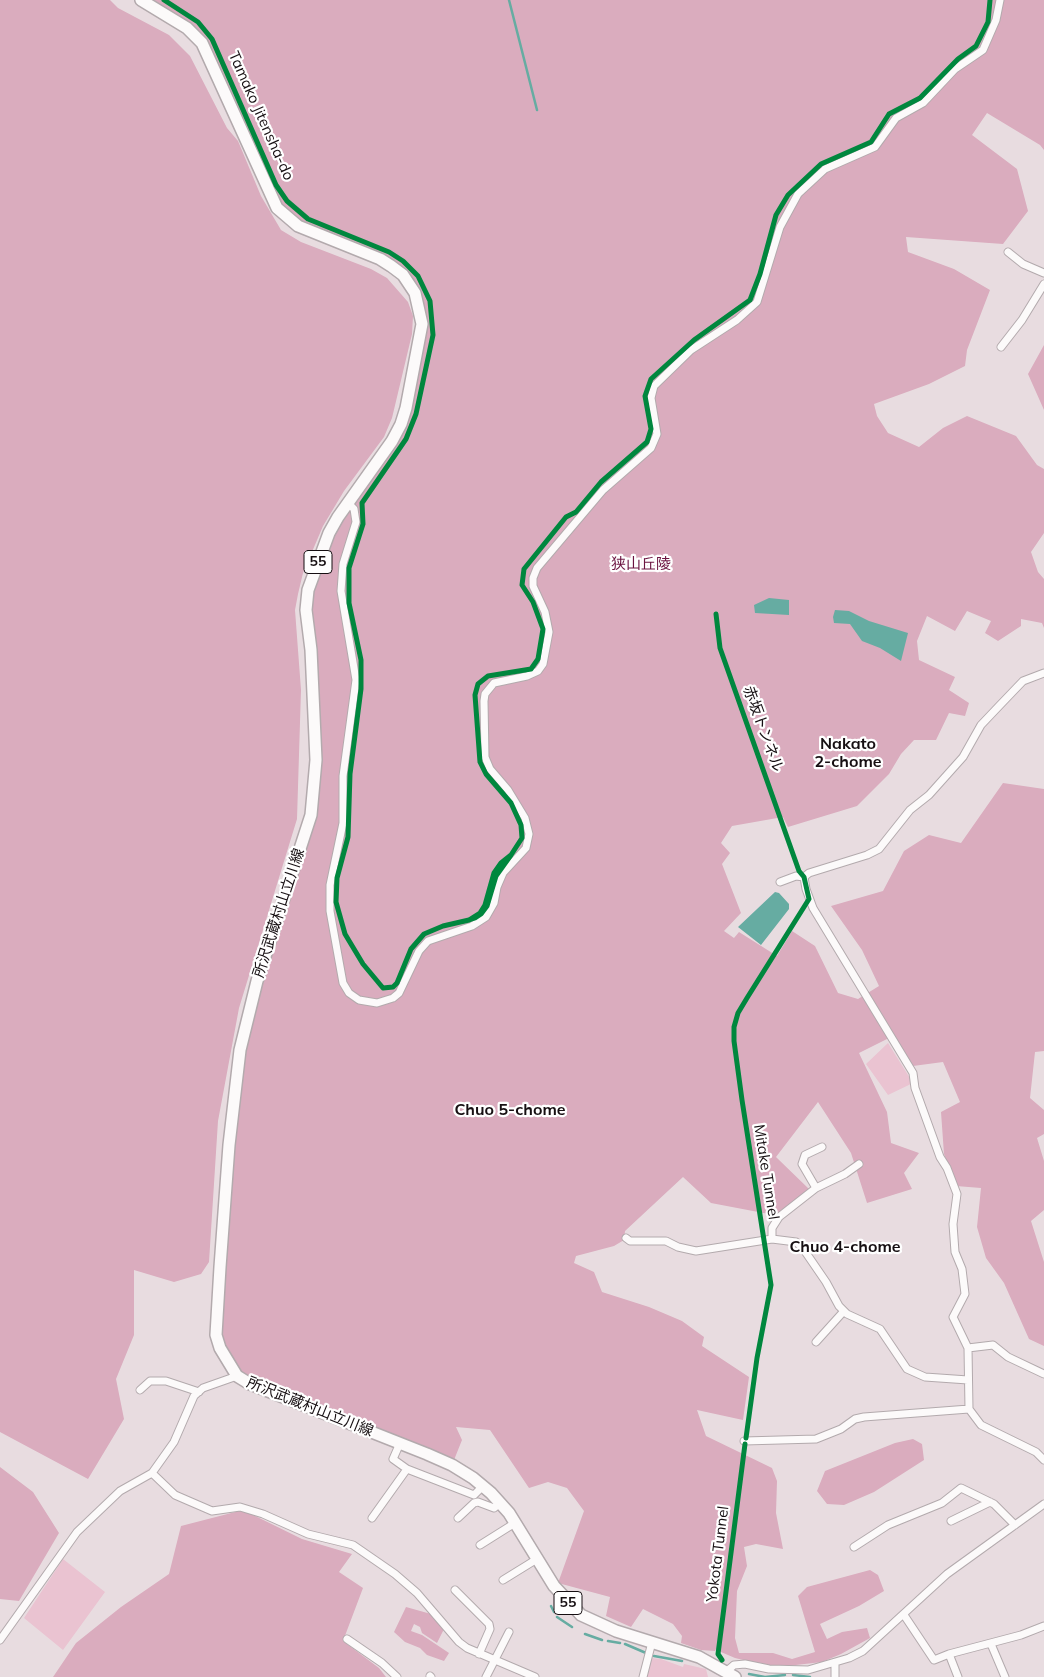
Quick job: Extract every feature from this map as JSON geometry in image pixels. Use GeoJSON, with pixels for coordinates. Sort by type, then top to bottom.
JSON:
{"type":"FeatureCollection","features":[{"type":"Feature","properties":{"kind":"main road","name":"所沢武蔵村山立川線"},"geometry":{"type":"LineString","coordinates":[[141,0],[187,28],[202,43],[277,208],[298,226],[380,259],[403,275],[415,292],[422,324],[406,408],[392,441],[347,502],[329,533],[308,590],[306,610],[311,650],[316,760],[310,815],[257,981],[239,1060],[229,1145],[216,1335],[225,1360],[238,1376],[250,1384],[452,1465],[483,1486],[500,1503],[515,1523],[554,1586],[582,1615],[616,1631],[699,1657],[731,1674]]}},
{"type":"Feature","properties":{"kind":"street"},"geometry":{"type":"LineString","coordinates":[[347,502],[354,510],[356,522],[344,564],[341,591],[352,646],[356,680],[343,776],[343,823],[330,885],[330,911],[343,984],[358,1000],[377,1003],[393,998],[398,992],[419,951],[428,941],[472,926],[486,917],[494,903],[499,880],[526,848],[529,834],[525,818],[513,797],[490,769],[485,758],[484,701],[485,694],[494,683],[527,676],[538,671],[543,664],[549,632],[545,612],[533,586],[533,578],[537,568],[603,490],[651,448],[657,434],[651,398],[654,386],[690,350],[737,320],[757,302],[780,226],[798,194],[825,169],[875,147],[896,118],[923,102],[955,69],[983,50],[996,20],[1000,0]]}},
{"type":"Feature","properties":{"kind":"street"},"geometry":{"type":"LineString","coordinates":[[1008,252],[1023,264],[1044,273]]}},
{"type":"Feature","properties":{"kind":"street"},"geometry":{"type":"LineString","coordinates":[[1001,347],[1022,320],[1044,284]]}},
{"type":"Feature","properties":{"kind":"street"},"geometry":{"type":"LineString","coordinates":[[780,882],[796,876],[804,877],[809,873],[867,855],[879,849],[910,810],[929,795],[959,761],[981,725],[1024,681],[1044,673]]}},
{"type":"Feature","properties":{"kind":"street"},"geometry":{"type":"LineString","coordinates":[[804,877],[806,890],[813,908],[913,1073],[915,1088],[940,1157],[947,1168],[957,1194],[953,1224],[955,1252],[962,1269],[966,1294],[954,1317],[968,1348],[969,1409],[981,1425],[1036,1452],[1044,1460]]}},
{"type":"Feature","properties":{"kind":"street"},"geometry":{"type":"LineString","coordinates":[[816,1188],[802,1164],[805,1155],[822,1147]]}},
{"type":"Feature","properties":{"kind":"street"},"geometry":{"type":"LineString","coordinates":[[772,1239],[772,1228],[779,1216],[816,1188],[859,1164]]}},
{"type":"Feature","properties":{"kind":"street"},"geometry":{"type":"LineString","coordinates":[[626,1238],[630,1241],[666,1241],[678,1247],[696,1251],[772,1239],[782,1239],[800,1244],[844,1311],[880,1329],[901,1362],[913,1373],[925,1377],[968,1380]]}},
{"type":"Feature","properties":{"kind":"street"},"geometry":{"type":"LineString","coordinates":[[816,1342],[844,1311]]}},
{"type":"Feature","properties":{"kind":"street"},"geometry":{"type":"LineString","coordinates":[[968,1348],[993,1345],[1008,1357],[1044,1374]]}},
{"type":"Feature","properties":{"kind":"street"},"geometry":{"type":"LineString","coordinates":[[0,1640],[77,1532],[120,1491],[152,1473],[174,1442],[194,1396],[199,1392],[238,1376]]}},
{"type":"Feature","properties":{"kind":"street"},"geometry":{"type":"LineString","coordinates":[[140,1390],[150,1381],[166,1381],[199,1392]]}},
{"type":"Feature","properties":{"kind":"street"},"geometry":{"type":"LineString","coordinates":[[744,1441],[816,1438],[841,1429],[854,1419],[864,1417],[969,1409]]}},
{"type":"Feature","properties":{"kind":"street"},"geometry":{"type":"LineString","coordinates":[[400,1443],[393,1458],[408,1470],[474,1495],[483,1486]]}},
{"type":"Feature","properties":{"kind":"street"},"geometry":{"type":"LineString","coordinates":[[372,1518],[408,1470]]}},
{"type":"Feature","properties":{"kind":"street"},"geometry":{"type":"LineString","coordinates":[[152,1473],[175,1495],[212,1511],[240,1507],[263,1514],[308,1534],[353,1545],[395,1574],[417,1593],[459,1642],[479,1654],[536,1677]]}},
{"type":"Feature","properties":{"kind":"street"},"geometry":{"type":"LineString","coordinates":[[854,1547],[888,1525],[942,1503],[962,1488],[990,1502],[1015,1525]]}},
{"type":"Feature","properties":{"kind":"street"},"geometry":{"type":"LineString","coordinates":[[458,1518],[474,1503],[478,1502],[494,1508],[500,1503]]}},
{"type":"Feature","properties":{"kind":"street"},"geometry":{"type":"LineString","coordinates":[[951,1521],[990,1502]]}},
{"type":"Feature","properties":{"kind":"street"},"geometry":{"type":"LineString","coordinates":[[731,1674],[738,1664],[778,1670],[808,1670],[835,1663],[864,1651],[947,1574],[1044,1504]]}},
{"type":"Feature","properties":{"kind":"street"},"geometry":{"type":"LineString","coordinates":[[480,1545],[515,1523]]}},
{"type":"Feature","properties":{"kind":"street"},"geometry":{"type":"LineString","coordinates":[[503,1580],[537,1559]]}},
{"type":"Feature","properties":{"kind":"street"},"geometry":{"type":"LineString","coordinates":[[455,1590],[489,1624],[490,1629],[479,1654]]}},
{"type":"Feature","properties":{"kind":"street"},"geometry":{"type":"LineString","coordinates":[[904,1615],[934,1660],[991,1644],[1044,1626]]}},
{"type":"Feature","properties":{"kind":"street"},"geometry":{"type":"LineString","coordinates":[[486,1677],[509,1632]]}},
{"type":"Feature","properties":{"kind":"street"},"geometry":{"type":"LineString","coordinates":[[347,1639],[382,1663],[397,1677]]}},
{"type":"Feature","properties":{"kind":"street"},"geometry":{"type":"LineString","coordinates":[[642,1677],[652,1642]]}},
{"type":"Feature","properties":{"kind":"street"},"geometry":{"type":"LineString","coordinates":[[991,1644],[1005,1677]]}},
{"type":"Feature","properties":{"kind":"street"},"geometry":{"type":"LineString","coordinates":[[950,1654],[958,1677]]}},
{"type":"Feature","properties":{"kind":"street"},"geometry":{"type":"LineString","coordinates":[[834,1677],[835,1663]]}},
{"type":"Feature","properties":{"kind":"shaded area"},"geometry":{"type":"Polygon","coordinates":[[[769,598],[789,600],[789,615],[755,613],[754,605],[769,598]]]}},
{"type":"Feature","properties":{"kind":"shaded area"},"geometry":{"type":"Polygon","coordinates":[[[835,610],[849,611],[869,621],[908,633],[901,661],[880,648],[862,641],[850,624],[834,623],[835,610]]]}},
{"type":"Feature","properties":{"kind":"shaded area"},"geometry":{"type":"Polygon","coordinates":[[[775,892],[779,893],[789,904],[789,909],[761,945],[738,927],[775,892]]]}},
{"type":"Feature","properties":{"kind":"shaded area"},"geometry":{"type":"Polygon","coordinates":[[[888,1043],[913,1083],[888,1095],[866,1064],[888,1043]]]}},
{"type":"Feature","properties":{"kind":"shaded area"},"geometry":{"type":"Polygon","coordinates":[[[63,1559],[105,1592],[63,1650],[24,1618],[63,1559]]]}},
{"type":"Feature","properties":{"kind":"shaded area"},"geometry":{"type":"Polygon","coordinates":[[[651,1658],[661,1659],[683,1667],[684,1664],[706,1669],[708,1677],[646,1677],[651,1658]]]}},
{"type":"Feature","properties":{"kind":"green space"},"geometry":{"type":"Polygon","coordinates":[[[0,0],[110,0],[118,8],[169,35],[190,56],[227,128],[238,141],[261,196],[281,230],[301,242],[371,269],[387,278],[408,302],[413,316],[412,334],[392,418],[384,437],[344,491],[323,526],[303,573],[298,594],[295,610],[301,690],[297,819],[239,1008],[218,1121],[209,1262],[201,1274],[174,1282],[134,1270],[134,1335],[116,1379],[124,1419],[88,1479],[0,1432],[0,0]]]}},
{"type":"Feature","properties":{"kind":"green space","name":"狭山丘陵"},"geometry":{"type":"Polygon","coordinates":[[[141,0],[1044,0],[1044,150],[1040,145],[987,113],[972,135],[1017,169],[1028,211],[1003,244],[906,237],[908,252],[954,269],[990,290],[967,350],[965,366],[929,384],[874,404],[877,416],[888,433],[919,447],[943,428],[967,416],[1016,436],[1037,465],[1044,469],[1044,533],[1031,552],[1038,572],[1044,579],[1044,628],[1042,623],[1021,619],[1021,626],[998,641],[985,633],[991,621],[967,611],[955,631],[927,616],[917,641],[919,660],[955,677],[949,690],[969,703],[965,716],[949,713],[936,740],[914,740],[901,754],[889,774],[857,806],[788,827],[783,817],[732,826],[721,843],[730,853],[722,864],[741,913],[724,931],[734,938],[739,932],[777,956],[792,931],[815,946],[838,993],[858,999],[879,986],[862,950],[831,906],[883,891],[904,851],[929,835],[961,843],[1003,783],[1044,789],[1044,1051],[1035,1052],[1030,1098],[1044,1110],[1044,1134],[1037,1138],[1044,1161],[1044,1210],[1031,1221],[1044,1262],[1044,1346],[1029,1339],[1004,1283],[986,1258],[977,1227],[981,1188],[956,1186],[944,1154],[941,1112],[960,1102],[943,1062],[913,1066],[889,1038],[859,1053],[887,1112],[891,1143],[919,1153],[904,1173],[912,1189],[867,1203],[851,1153],[818,1102],[776,1157],[810,1190],[774,1215],[711,1203],[683,1177],[625,1231],[624,1240],[614,1246],[576,1256],[574,1263],[594,1272],[602,1292],[649,1307],[682,1321],[704,1337],[702,1346],[749,1377],[743,1420],[697,1410],[706,1436],[772,1468],[777,1481],[776,1513],[783,1549],[756,1544],[744,1547],[747,1566],[737,1591],[735,1638],[739,1653],[773,1653],[792,1659],[815,1652],[798,1596],[807,1587],[870,1570],[878,1575],[884,1591],[859,1606],[820,1624],[827,1639],[842,1632],[867,1628],[870,1638],[822,1662],[768,1666],[735,1658],[721,1652],[721,1649],[716,1649],[715,1651],[701,1650],[681,1643],[682,1636],[673,1624],[643,1609],[631,1627],[606,1616],[610,1597],[558,1583],[584,1511],[567,1488],[548,1482],[529,1488],[490,1430],[456,1427],[462,1440],[452,1465],[250,1384],[220,1348],[240,1050],[311,815],[316,760],[306,610],[329,533],[401,424],[422,324],[403,275],[287,218],[202,43],[141,0]]]}},
{"type":"Feature","properties":{"kind":"green space"},"geometry":{"type":"Polygon","coordinates":[[[1044,345],[1044,410],[1028,374],[1044,345]]]}},
{"type":"Feature","properties":{"kind":"green space"},"geometry":{"type":"Polygon","coordinates":[[[913,1439],[922,1444],[924,1460],[874,1492],[844,1505],[827,1504],[817,1491],[825,1471],[895,1443],[913,1439]]]}},
{"type":"Feature","properties":{"kind":"green space"},"geometry":{"type":"Polygon","coordinates":[[[0,1467],[33,1492],[59,1533],[19,1601],[0,1599],[0,1467]]]}},
{"type":"Feature","properties":{"kind":"green space"},"geometry":{"type":"Polygon","coordinates":[[[243,1510],[302,1539],[352,1554],[339,1572],[363,1588],[343,1641],[379,1668],[386,1677],[53,1677],[76,1643],[121,1607],[169,1574],[181,1526],[243,1510]]]}},
{"type":"Feature","properties":{"kind":"green space"},"geometry":{"type":"Polygon","coordinates":[[[406,1607],[431,1614],[444,1629],[437,1643],[422,1633],[420,1627],[414,1624],[411,1631],[422,1635],[449,1653],[444,1661],[427,1655],[420,1648],[405,1642],[394,1632],[406,1607]]]}},
{"type":"Feature","properties":{"kind":"waterway"},"geometry":{"type":"LineString","coordinates":[[509,0],[537,110]]}},
{"type":"Feature","properties":{"kind":"waterway"},"geometry":{"type":"LineString","coordinates":[[551,1606],[554,1612]]}},
{"type":"Feature","properties":{"kind":"waterway"},"geometry":{"type":"LineString","coordinates":[[557,1617],[572,1627]]}},
{"type":"Feature","properties":{"kind":"waterway"},"geometry":{"type":"LineString","coordinates":[[585,1634],[602,1640]]}},
{"type":"Feature","properties":{"kind":"waterway"},"geometry":{"type":"LineString","coordinates":[[608,1641],[620,1643]]}},
{"type":"Feature","properties":{"kind":"waterway"},"geometry":{"type":"LineString","coordinates":[[625,1644],[646,1653]]}},
{"type":"Feature","properties":{"kind":"waterway"},"geometry":{"type":"LineString","coordinates":[[654,1656],[682,1661]]}},
{"type":"Feature","properties":{"kind":"waterway"},"geometry":{"type":"LineString","coordinates":[[749,1674],[765,1677],[785,1675]]}},
{"type":"Feature","properties":{"kind":"waterway"},"geometry":{"type":"LineString","coordinates":[[793,1675],[810,1677]]}},
{"type":"Feature","properties":{"kind":"cycle path","name":"Tamako Jitensha-do"},"geometry":{"type":"LineString","coordinates":[[164,0],[198,22],[212,39],[276,185],[287,201],[308,219],[389,252],[403,261],[418,276],[430,301],[433,335],[416,414],[406,439],[362,503],[363,524],[349,568],[349,603],[361,660],[361,689],[350,774],[348,837],[337,878],[336,902],[345,934],[363,964],[383,988],[393,987],[397,983],[411,949],[424,934],[443,926],[469,920],[475,918],[481,914],[487,906],[496,876],[511,855],[501,863],[494,873],[485,905],[480,913],[469,920]]}},
{"type":"Feature","properties":{"kind":"cycle path"},"geometry":{"type":"LineString","coordinates":[[511,855],[522,838],[521,825],[511,803],[486,774],[480,762],[475,695],[478,684],[488,676],[531,669],[538,659],[543,629],[533,602],[522,585],[524,569],[566,517],[576,512],[601,482],[647,442],[651,429],[645,396],[651,379],[694,340],[750,300],[760,274],[776,215],[788,195],[821,164],[871,142],[889,114],[920,98],[958,59],[976,46],[988,22],[990,0]]}},
{"type":"Feature","properties":{"kind":"cycle path","name":"赤坂トンネル"},"geometry":{"type":"LineString","coordinates":[[716,614],[720,648],[799,871],[804,877],[809,899],[738,1013],[734,1027],[734,1041],[742,1100],[771,1285],[757,1358],[746,1438]]}},
{"type":"Feature","properties":{"kind":"cycle path","name":"Yokota Tunnel"},"geometry":{"type":"LineString","coordinates":[[722,1660],[718,1654],[745,1444]]}},
{"type":"Feature","properties":{"kind":"district","name":"Nakato 2-chome"},"geometry":{"type":"Point","coordinates":[848,753]}},
{"type":"Feature","properties":{"kind":"district","name":"Chuo 5-chome"},"geometry":{"type":"Point","coordinates":[510,1110]}},
{"type":"Feature","properties":{"kind":"district","name":"Chuo 4-chome"},"geometry":{"type":"Point","coordinates":[845,1247]}}]}
